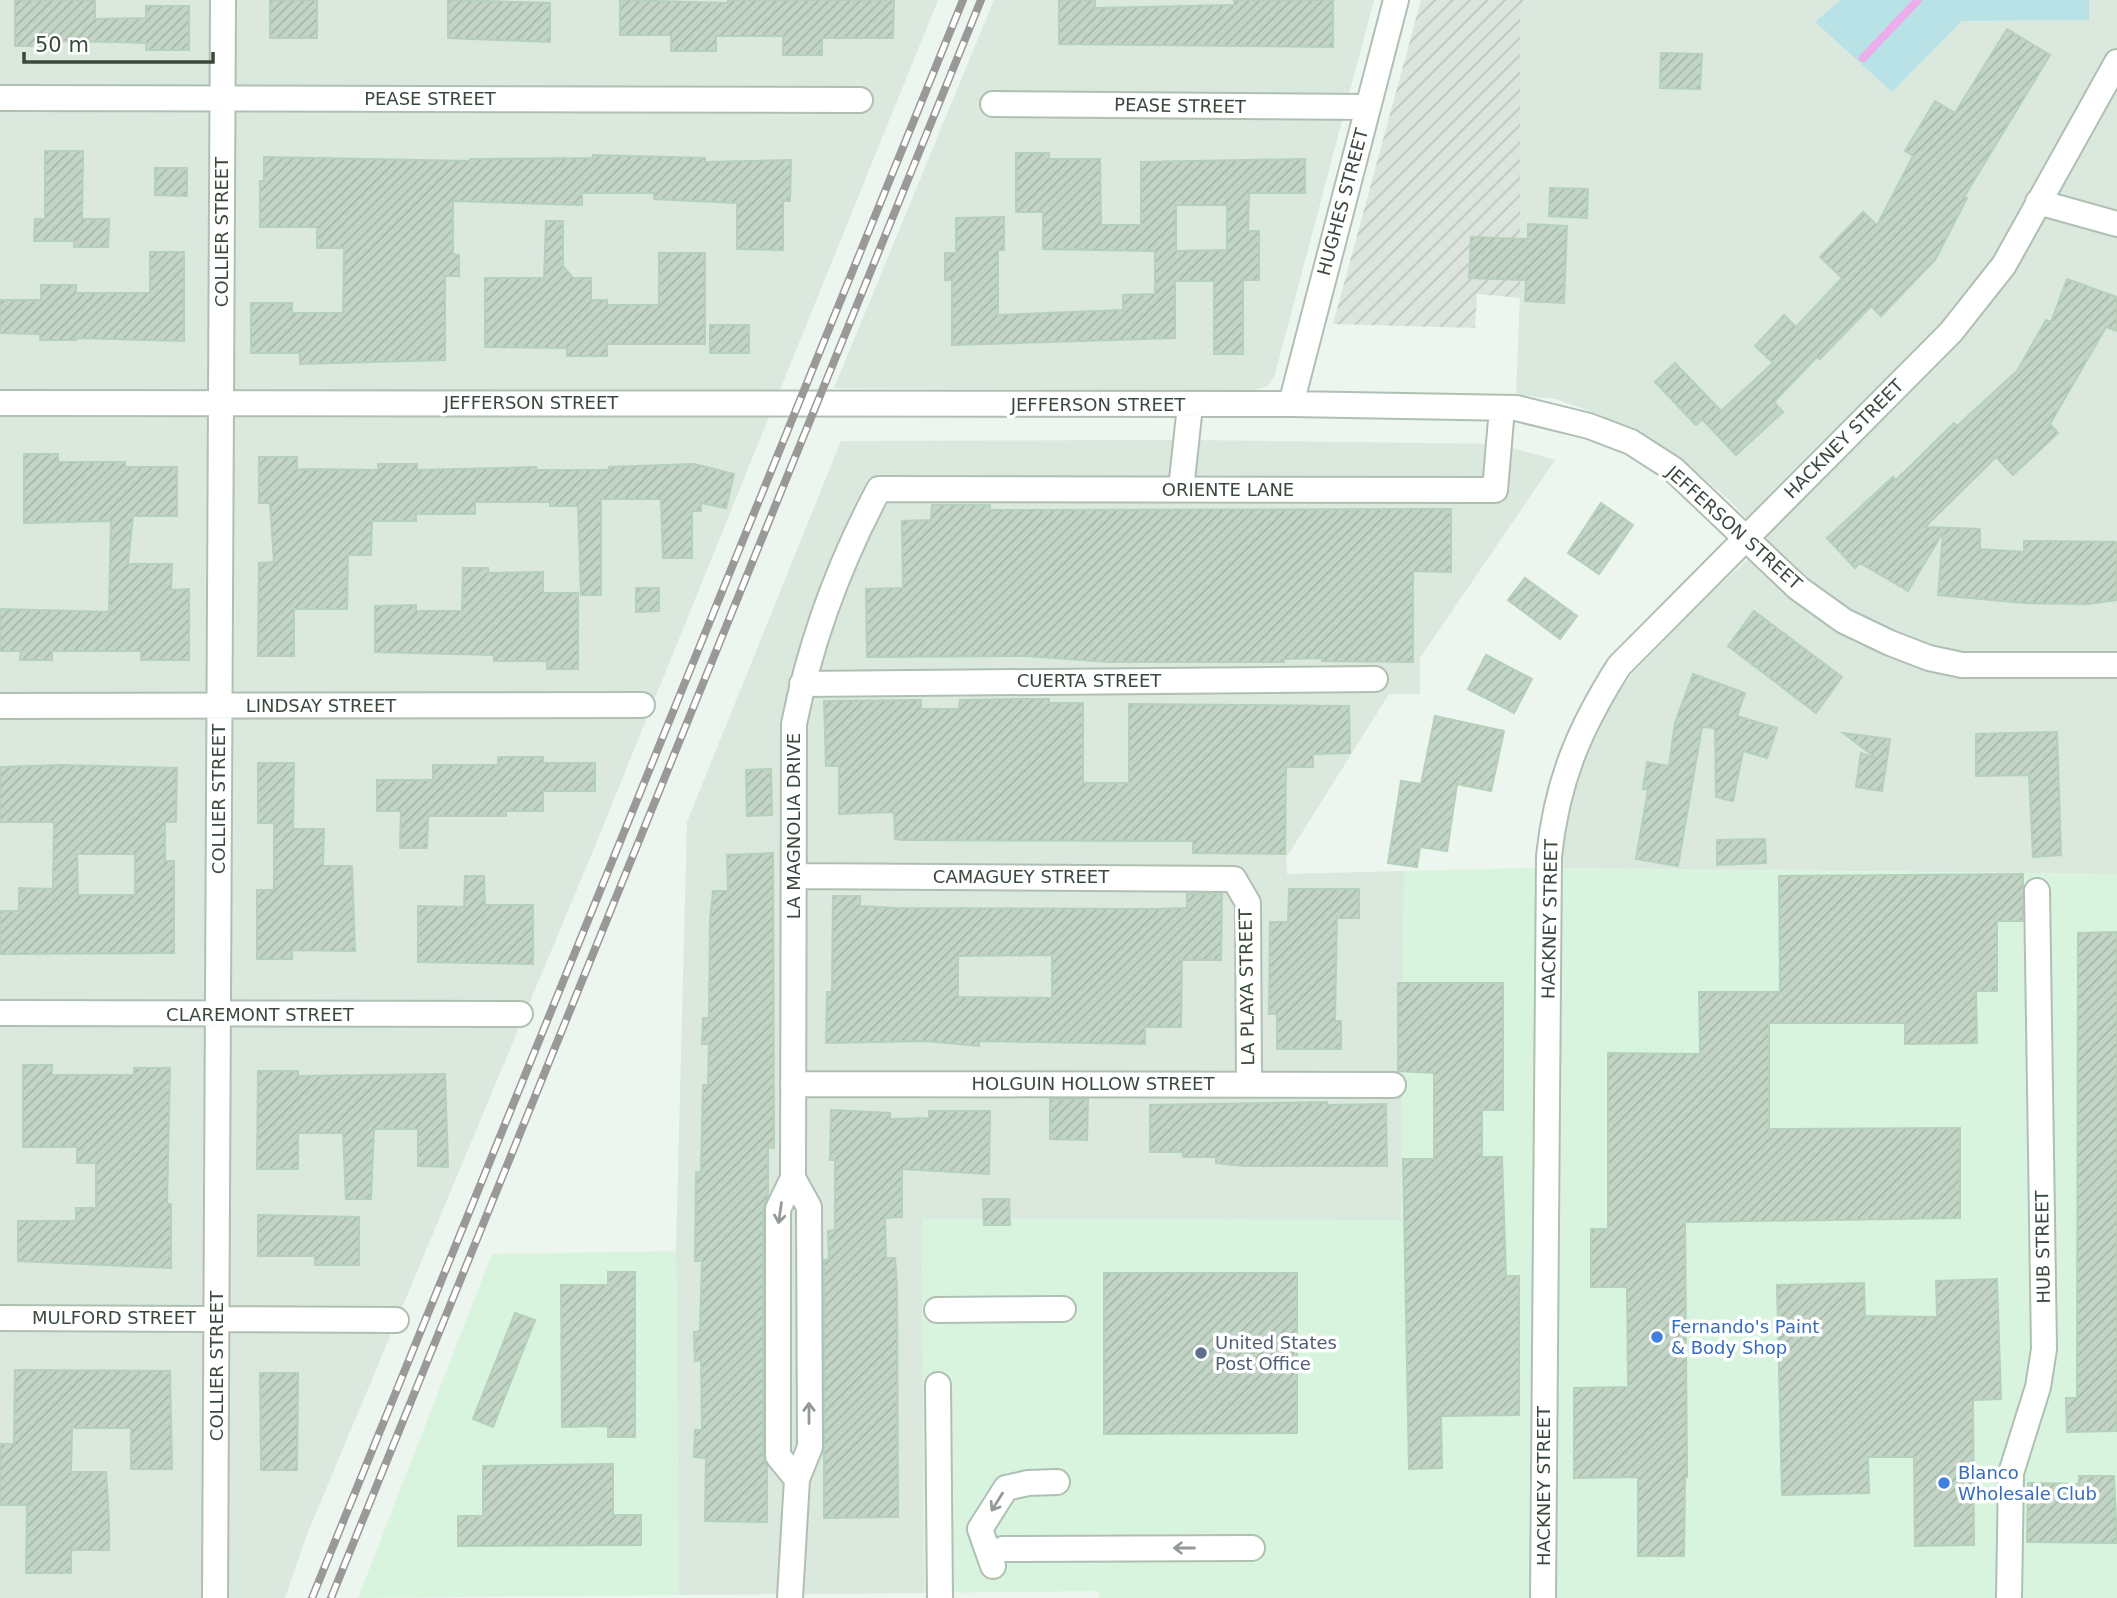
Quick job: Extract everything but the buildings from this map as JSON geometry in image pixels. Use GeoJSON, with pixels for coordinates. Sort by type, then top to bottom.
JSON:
{"type":"FeatureCollection","features":[{"type":"Feature","properties":{"kind":"street","name":"COLLIER STREET"},"geometry":{"type":"LineString","coordinates":[[215,1598],[223,0]]}},
{"type":"Feature","properties":{"kind":"street","name":"HUGHES STREET"},"geometry":{"type":"LineString","coordinates":[[1291,404],[1396,0]]}},
{"type":"Feature","properties":{"kind":"street","name":"HACKNEY STREET"},"geometry":{"type":"LineString","coordinates":[[1543,1598],[1549,856],[1553,812],[1567,765],[1590,712],[1619,666],[1951,332],[2004,265],[2117,62]]}},
{"type":"Feature","properties":{"kind":"street","name":"PEASE STREET"},"geometry":{"type":"LineString","coordinates":[[0,98],[860,100]]}},
{"type":"Feature","properties":{"kind":"street","name":"PEASE STREET"},"geometry":{"type":"LineString","coordinates":[[993,104],[1368,107]]}},
{"type":"Feature","properties":{"kind":"street"},"geometry":{"type":"LineString","coordinates":[[2038,202],[2117,223]]}},
{"type":"Feature","properties":{"kind":"street","name":"JEFFERSON STREET"},"geometry":{"type":"LineString","coordinates":[[0,403],[1291,404],[1516,408],[1589,426],[1631,442],[1672,469],[1798,588],[1844,621],[1929,658],[1962,665],[2117,665]]}},
{"type":"Feature","properties":{"kind":"street"},"geometry":{"type":"LineString","coordinates":[[1181,489],[1190,406]]}},
{"type":"Feature","properties":{"kind":"street","name":"ORIENTE LANE"},"geometry":{"type":"LineString","coordinates":[[878,489],[1495,490],[1502,408]]}},
{"type":"Feature","properties":{"kind":"street","name":"LA MAGNOLIA DRIVE"},"geometry":{"type":"LineString","coordinates":[[790,1598],[797,1479],[810,1447],[808,1207],[793,1178],[794,724],[806,664],[878,489]]}},
{"type":"Feature","properties":{"kind":"street","name":"CUERTA STREET"},"geometry":{"type":"LineString","coordinates":[[802,684],[1375,679]]}},
{"type":"Feature","properties":{"kind":"street","name":"LINDSAY STREET"},"geometry":{"type":"LineString","coordinates":[[0,706],[642,705]]}},
{"type":"Feature","properties":{"kind":"street","name":"CAMAGUEY STREET"},"geometry":{"type":"LineString","coordinates":[[794,876],[1234,878],[1241,891]]}},
{"type":"Feature","properties":{"kind":"street","name":"LA PLAYA STREET"},"geometry":{"type":"LineString","coordinates":[[1241,891],[1248,903],[1249,1084]]}},
{"type":"Feature","properties":{"kind":"street","name":"HUB STREET"},"geometry":{"type":"LineString","coordinates":[[2009,1598],[2011,1473],[2038,1387],[2044,1349],[2037,891]]}},
{"type":"Feature","properties":{"kind":"street","name":"CLAREMONT STREET"},"geometry":{"type":"LineString","coordinates":[[0,1013],[520,1014]]}},
{"type":"Feature","properties":{"kind":"street","name":"HOLGUIN HOLLOW STREET"},"geometry":{"type":"LineString","coordinates":[[793,1084],[1393,1085]]}},
{"type":"Feature","properties":{"kind":"street"},"geometry":{"type":"LineString","coordinates":[[937,1310],[1063,1309]]}},
{"type":"Feature","properties":{"kind":"street","name":"MULFORD STREET"},"geometry":{"type":"LineString","coordinates":[[0,1318],[396,1320]]}},
{"type":"Feature","properties":{"kind":"street"},"geometry":{"type":"LineString","coordinates":[[938,1385],[940,1598]]}},
{"type":"Feature","properties":{"kind":"street"},"geometry":{"type":"LineString","coordinates":[[1057,1482],[1028,1483],[1006,1488],[980,1529],[998,1558],[1252,1548]]}},
{"type":"Feature","properties":{"kind":"shaded area"},"geometry":{"type":"Polygon","coordinates":[[[0,0],[938,0],[595,846],[306,1537],[285,1598],[0,1598],[0,0]]]}},
{"type":"Feature","properties":{"kind":"shaded area"},"geometry":{"type":"Polygon","coordinates":[[[994,0],[1374,0],[1275,374],[1268,386],[1255,390],[1228,391],[834,388],[994,0]]]}},
{"type":"Feature","properties":{"kind":"shaded area"},"geometry":{"type":"Polygon","coordinates":[[[1421,0],[1524,0],[1520,21],[1520,298],[1477,294],[1475,328],[1333,324],[1421,0]]]}},
{"type":"Feature","properties":{"kind":"shaded area"},"geometry":{"type":"Polygon","coordinates":[[[1524,0],[1840,0],[1815,22],[1892,92],[1962,21],[2088,20],[2089,0],[2117,0],[2117,874],[1561,868],[1562,837],[1577,772],[1608,707],[1633,673],[1710,594],[1768,541],[1728,499],[1678,456],[1597,414],[1556,399],[1516,395],[1520,298],[1520,21],[1524,0]]]}},
{"type":"Feature","properties":{"kind":"shaded area"},"geometry":{"type":"Polygon","coordinates":[[[1840,0],[2089,0],[2089,20],[1962,21],[1892,92],[1815,22],[1840,0]]]}},
{"type":"Feature","properties":{"kind":"shaded area"},"geometry":{"type":"Polygon","coordinates":[[[1186,440],[1499,444],[1555,460],[1420,658],[1420,694],[1389,694],[1286,858],[1287,874],[1404,871],[1402,1220],[922,1219],[924,1593],[679,1595],[676,1251],[687,822],[841,441],[1186,440]]]}},
{"type":"Feature","properties":{"kind":"shaded area"},"geometry":{"type":"Polygon","coordinates":[[[1529,868],[2117,874],[2117,1598],[1099,1598],[1099,1591],[924,1593],[922,1219],[1401,1220],[1404,871],[1529,868]]]}},
{"type":"Feature","properties":{"kind":"shaded area"},"geometry":{"type":"Polygon","coordinates":[[[676,1251],[679,1595],[358,1598],[492,1254],[676,1251]]]}},
{"type":"Feature","properties":{"kind":"waterway"},"geometry":{"type":"LineString","coordinates":[[1863,58],[1918,0]]}},
{"type":"Feature","properties":{"kind":"railway"},"geometry":{"type":"LineString","coordinates":[[312,1598],[963,0]]}},
{"type":"Feature","properties":{"kind":"railway"},"geometry":{"type":"LineString","coordinates":[[331,1598],[981,0]]}},
{"type":"Feature","properties":{"kind":"place","name":"Fernando's Paint & Body Shop"},"geometry":{"type":"Point","coordinates":[1657,1337]}},
{"type":"Feature","properties":{"kind":"place","name":"United States Post Office"},"geometry":{"type":"Point","coordinates":[1201,1353]}},
{"type":"Feature","properties":{"kind":"place","name":"Blanco Wholesale Club"},"geometry":{"type":"Point","coordinates":[1944,1483]}}]}
